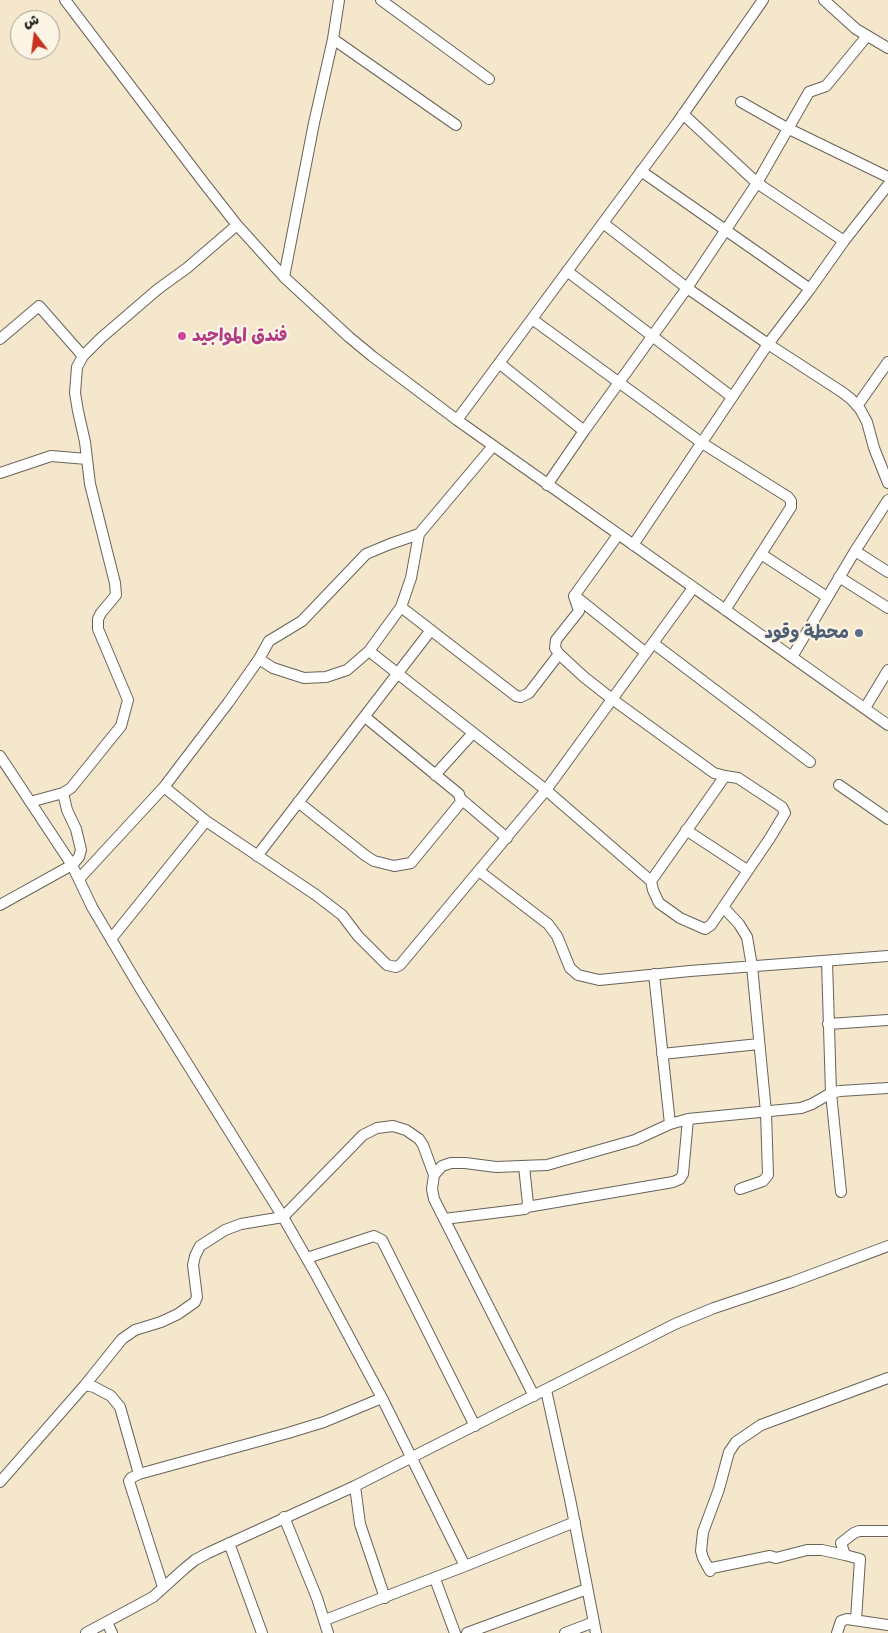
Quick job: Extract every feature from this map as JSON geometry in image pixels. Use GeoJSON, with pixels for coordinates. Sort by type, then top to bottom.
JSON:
{"type":"FeatureCollection","features":[{"type":"Feature","properties":{"kind":"street"},"geometry":{"type":"LineString","coordinates":[[65,0],[237,225],[284,277],[372,356],[492,446],[888,724]]}},
{"type":"Feature","properties":{"kind":"street"},"geometry":{"type":"LineString","coordinates":[[284,277],[314,122],[333,39],[339,0]]}},
{"type":"Feature","properties":{"kind":"street"},"geometry":{"type":"LineString","coordinates":[[381,0],[489,79]]}},
{"type":"Feature","properties":{"kind":"street"},"geometry":{"type":"LineString","coordinates":[[456,420],[683,114],[764,0]]}},
{"type":"Feature","properties":{"kind":"street"},"geometry":{"type":"LineString","coordinates":[[824,0],[856,29],[888,48]]}},
{"type":"Feature","properties":{"kind":"street"},"geometry":{"type":"LineString","coordinates":[[547,485],[654,336],[757,183],[809,92],[826,86],[867,36]]}},
{"type":"Feature","properties":{"kind":"street"},"geometry":{"type":"LineString","coordinates":[[333,39],[456,125]]}},
{"type":"Feature","properties":{"kind":"street"},"geometry":{"type":"LineString","coordinates":[[742,102],[788,128],[888,177]]}},
{"type":"Feature","properties":{"kind":"street"},"geometry":{"type":"LineString","coordinates":[[683,114],[757,183],[844,241]]}},
{"type":"Feature","properties":{"kind":"street"},"geometry":{"type":"LineString","coordinates":[[641,171],[810,290]]}},
{"type":"Feature","properties":{"kind":"street"},"geometry":{"type":"LineString","coordinates":[[633,545],[768,344],[888,185]]}},
{"type":"Feature","properties":{"kind":"street"},"geometry":{"type":"LineString","coordinates":[[603,223],[687,288],[842,392],[857,406],[866,422],[888,483]]}},
{"type":"Feature","properties":{"kind":"street"},"geometry":{"type":"LineString","coordinates":[[30,802],[63,793],[71,788],[122,726],[128,704],[123,684],[98,629],[98,619],[101,613],[116,595],[115,583],[94,501],[78,411],[75,393],[77,367],[82,356],[237,225]]}},
{"type":"Feature","properties":{"kind":"street"},"geometry":{"type":"LineString","coordinates":[[567,271],[732,397]]}},
{"type":"Feature","properties":{"kind":"street"},"geometry":{"type":"LineString","coordinates":[[0,339],[39,306],[82,356]]}},
{"type":"Feature","properties":{"kind":"street"},"geometry":{"type":"LineString","coordinates":[[532,319],[702,443],[788,497],[791,501],[792,507],[725,610]]}},
{"type":"Feature","properties":{"kind":"street"},"geometry":{"type":"LineString","coordinates":[[857,406],[888,362]]}},
{"type":"Feature","properties":{"kind":"street"},"geometry":{"type":"LineString","coordinates":[[499,363],[584,431]]}},
{"type":"Feature","properties":{"kind":"street"},"geometry":{"type":"LineString","coordinates":[[259,659],[273,668],[304,678],[326,677],[347,670],[369,651],[401,607],[411,578],[419,534],[492,446]]}},
{"type":"Feature","properties":{"kind":"street"},"geometry":{"type":"LineString","coordinates":[[0,473],[51,456],[87,459]]}},
{"type":"Feature","properties":{"kind":"street"},"geometry":{"type":"LineString","coordinates":[[792,657],[839,577],[888,500]]}},
{"type":"Feature","properties":{"kind":"street"},"geometry":{"type":"LineString","coordinates":[[78,879],[164,787],[228,703],[259,659],[269,641],[302,621],[366,554],[419,534]]}},
{"type":"Feature","properties":{"kind":"street"},"geometry":{"type":"LineString","coordinates":[[574,596],[618,535]]}},
{"type":"Feature","properties":{"kind":"street"},"geometry":{"type":"LineString","coordinates":[[855,551],[888,572]]}},
{"type":"Feature","properties":{"kind":"street"},"geometry":{"type":"LineString","coordinates":[[761,554],[827,597]]}},
{"type":"Feature","properties":{"kind":"street"},"geometry":{"type":"LineString","coordinates":[[839,577],[888,608]]}},
{"type":"Feature","properties":{"kind":"street"},"geometry":{"type":"LineString","coordinates":[[164,787],[206,821],[316,895],[342,915],[358,936],[391,967],[400,965],[546,790],[693,588]]}},
{"type":"Feature","properties":{"kind":"street"},"geometry":{"type":"LineString","coordinates":[[574,596],[646,653]]}},
{"type":"Feature","properties":{"kind":"street"},"geometry":{"type":"LineString","coordinates":[[369,651],[546,790],[651,881],[659,903],[680,918],[706,929],[711,925],[770,838],[785,811],[782,807],[738,778],[714,773],[584,678],[558,654],[555,648],[556,640],[579,611],[574,596]]}},
{"type":"Feature","properties":{"kind":"street"},"geometry":{"type":"LineString","coordinates":[[401,607],[516,696],[521,697],[529,693],[558,654]]}},
{"type":"Feature","properties":{"kind":"street"},"geometry":{"type":"LineString","coordinates":[[257,856],[431,630]]}},
{"type":"Feature","properties":{"kind":"street"},"geometry":{"type":"LineString","coordinates":[[653,643],[810,762]]}},
{"type":"Feature","properties":{"kind":"street"},"geometry":{"type":"LineString","coordinates":[[865,708],[888,670]]}},
{"type":"Feature","properties":{"kind":"street"},"geometry":{"type":"LineString","coordinates":[[365,717],[459,794],[461,799],[507,838]]}},
{"type":"Feature","properties":{"kind":"street"},"geometry":{"type":"LineString","coordinates":[[435,774],[473,733]]}},
{"type":"Feature","properties":{"kind":"street"},"geometry":{"type":"LineString","coordinates":[[0,756],[72,865],[111,940],[165,1030],[283,1217],[382,1398],[465,1566]]}},
{"type":"Feature","properties":{"kind":"street"},"geometry":{"type":"LineString","coordinates":[[651,881],[725,776]]}},
{"type":"Feature","properties":{"kind":"street"},"geometry":{"type":"LineString","coordinates":[[839,785],[888,819]]}},
{"type":"Feature","properties":{"kind":"street"},"geometry":{"type":"LineString","coordinates":[[0,905],[72,865],[79,857],[81,850],[76,829],[67,810],[63,793]]}},
{"type":"Feature","properties":{"kind":"street"},"geometry":{"type":"LineString","coordinates":[[298,802],[366,856],[374,861],[394,866],[410,863],[461,802],[461,799]]}},
{"type":"Feature","properties":{"kind":"street"},"geometry":{"type":"LineString","coordinates":[[111,940],[206,821]]}},
{"type":"Feature","properties":{"kind":"street"},"geometry":{"type":"LineString","coordinates":[[686,830],[747,870]]}},
{"type":"Feature","properties":{"kind":"street"},"geometry":{"type":"LineString","coordinates":[[479,871],[548,924],[557,936],[570,968],[578,975],[599,980],[888,956]]}},
{"type":"Feature","properties":{"kind":"street"},"geometry":{"type":"LineString","coordinates":[[723,907],[739,924],[747,937],[752,966],[766,1112],[768,1176],[763,1181],[740,1189]]}},
{"type":"Feature","properties":{"kind":"street"},"geometry":{"type":"LineString","coordinates":[[826,961],[831,1093],[841,1192]]}},
{"type":"Feature","properties":{"kind":"street"},"geometry":{"type":"LineString","coordinates":[[654,974],[670,1124]]}},
{"type":"Feature","properties":{"kind":"street"},"geometry":{"type":"LineString","coordinates":[[828,1024],[888,1020]]}},
{"type":"Feature","properties":{"kind":"street"},"geometry":{"type":"LineString","coordinates":[[662,1054],[759,1044]]}},
{"type":"Feature","properties":{"kind":"street"},"geometry":{"type":"LineString","coordinates":[[434,1175],[442,1166],[451,1163],[496,1167],[547,1164],[635,1140],[670,1124],[688,1119],[800,1108],[812,1104],[831,1093],[888,1088]]}},
{"type":"Feature","properties":{"kind":"street"},"geometry":{"type":"LineString","coordinates":[[444,1219],[525,1209],[527,1207],[673,1182],[680,1179],[683,1174],[688,1119]]}},
{"type":"Feature","properties":{"kind":"street"},"geometry":{"type":"LineString","coordinates":[[0,1482],[85,1385],[122,1339],[135,1330],[161,1322],[178,1314],[195,1302],[197,1297],[193,1265],[200,1246],[225,1230],[242,1224],[283,1217],[363,1135],[377,1128],[393,1126],[406,1130],[419,1139],[423,1145],[434,1175],[432,1193],[534,1396]]}},
{"type":"Feature","properties":{"kind":"street"},"geometry":{"type":"LineString","coordinates":[[524,1166],[527,1207]]}},
{"type":"Feature","properties":{"kind":"street"},"geometry":{"type":"LineString","coordinates":[[306,1258],[374,1236],[382,1240],[475,1426]]}},
{"type":"Feature","properties":{"kind":"street"},"geometry":{"type":"LineString","coordinates":[[86,1633],[153,1597],[195,1560],[284,1517],[355,1486],[675,1324],[714,1308],[792,1282],[888,1246]]}},
{"type":"Feature","properties":{"kind":"street"},"geometry":{"type":"LineString","coordinates":[[856,1620],[860,1559],[818,1549],[776,1558],[770,1556],[712,1568],[710,1571],[701,1551],[703,1532],[719,1489],[727,1457],[736,1442],[761,1426],[888,1378]]}},
{"type":"Feature","properties":{"kind":"street"},"geometry":{"type":"LineString","coordinates":[[85,1385],[94,1386],[111,1396],[120,1407],[139,1474]]}},
{"type":"Feature","properties":{"kind":"street"},"geometry":{"type":"LineString","coordinates":[[546,1390],[575,1522],[596,1633]]}},
{"type":"Feature","properties":{"kind":"street"},"geometry":{"type":"LineString","coordinates":[[163,1587],[129,1481],[131,1478],[139,1474],[324,1422],[382,1398]]}},
{"type":"Feature","properties":{"kind":"street"},"geometry":{"type":"LineString","coordinates":[[355,1486],[360,1524],[385,1598]]}},
{"type":"Feature","properties":{"kind":"street"},"geometry":{"type":"LineString","coordinates":[[284,1517],[328,1633]]}},
{"type":"Feature","properties":{"kind":"street"},"geometry":{"type":"LineString","coordinates":[[324,1620],[435,1579],[575,1522]]}},
{"type":"Feature","properties":{"kind":"street"},"geometry":{"type":"LineString","coordinates":[[845,1555],[841,1544],[854,1533],[859,1531],[888,1531]]}},
{"type":"Feature","properties":{"kind":"street"},"geometry":{"type":"LineString","coordinates":[[230,1543],[262,1633]]}},
{"type":"Feature","properties":{"kind":"street"},"geometry":{"type":"LineString","coordinates":[[435,1579],[455,1633]]}},
{"type":"Feature","properties":{"kind":"street"},"geometry":{"type":"LineString","coordinates":[[466,1633],[587,1589]]}},
{"type":"Feature","properties":{"kind":"street"},"geometry":{"type":"LineString","coordinates":[[837,1633],[841,1622],[846,1619],[888,1624]]}},
{"type":"Feature","properties":{"kind":"street"},"geometry":{"type":"LineString","coordinates":[[106,1622],[112,1633]]}},
{"type":"Feature","properties":{"kind":"street"},"geometry":{"type":"LineString","coordinates":[[564,1633],[594,1622]]}},
{"type":"Feature","properties":{"kind":"place","name":"فندق المواجيد"},"geometry":{"type":"Point","coordinates":[182,336]}},
{"type":"Feature","properties":{"kind":"place","name":"محطة وقود"},"geometry":{"type":"Point","coordinates":[859,633]}}]}
